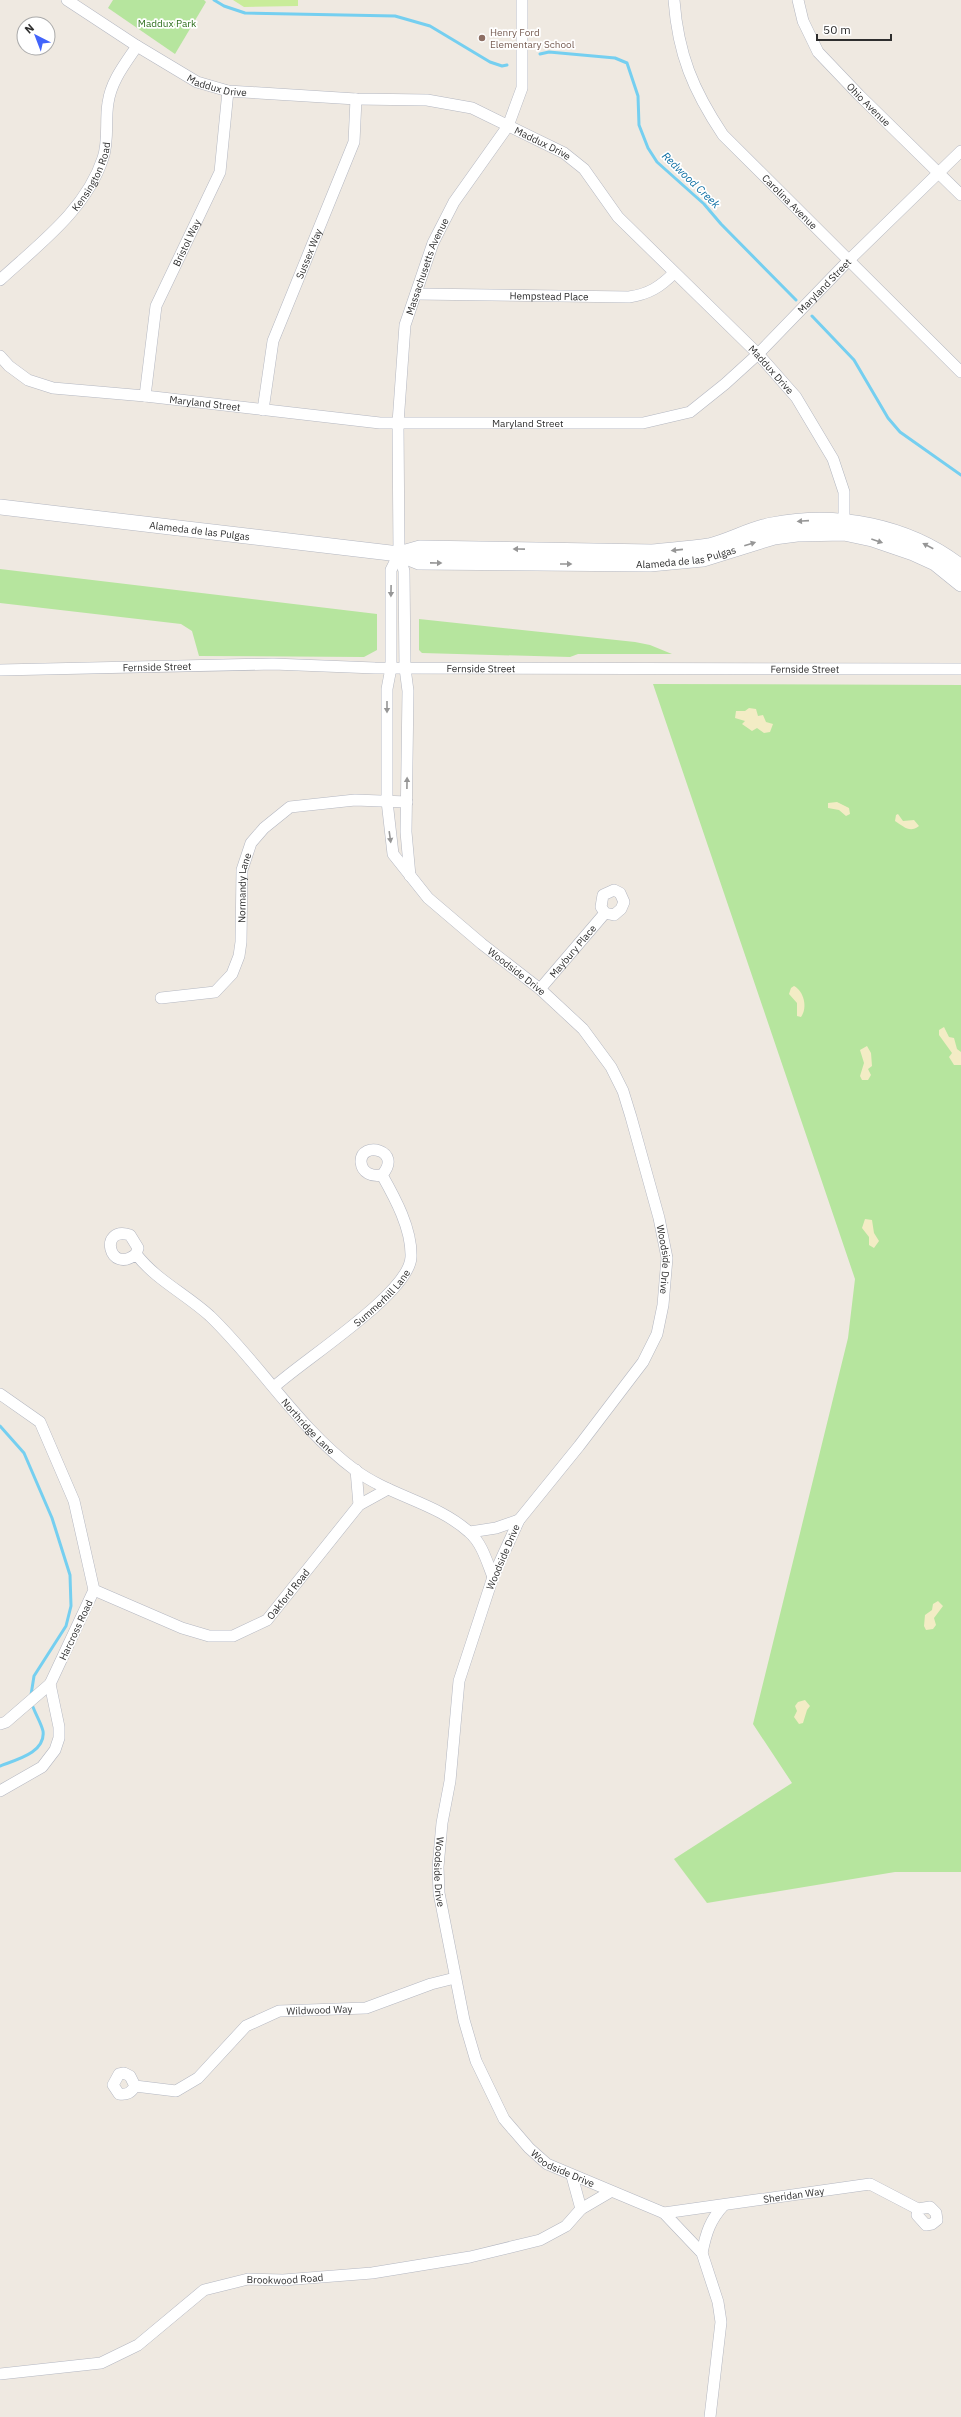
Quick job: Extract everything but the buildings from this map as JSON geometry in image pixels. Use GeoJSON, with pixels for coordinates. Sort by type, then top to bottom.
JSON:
{"type":"FeatureCollection","features":[{"type":"Feature","properties":{"kind":"main road","name":"Alameda de las Pulgas"},"geometry":{"type":"LineString","coordinates":[[0,507],[399,554],[419,562],[650,564],[703,558],[774,537],[844,527],[901,534],[926,545],[961,567]]}},
{"type":"Feature","properties":{"kind":"main road","name":"Alameda de las Pulgas"},"geometry":{"type":"LineString","coordinates":[[844,527],[872,539],[913,553],[935,563],[961,584]]}},
{"type":"Feature","properties":{"kind":"street","name":"Maddux Drive"},"geometry":{"type":"LineString","coordinates":[[67,0],[137,46],[197,82],[228,91],[356,99],[427,100],[472,108],[564,153],[584,169],[618,217],[758,354],[796,397],[833,459],[844,492],[844,527]]}},
{"type":"Feature","properties":{"kind":"street","name":"Massachusetts Avenue"},"geometry":{"type":"LineString","coordinates":[[405,668],[404,571],[399,554],[398,423],[405,325],[433,242],[454,202],[508,126],[522,88],[522,0]]}},
{"type":"Feature","properties":{"kind":"street","name":"Carolina Avenue"},"geometry":{"type":"LineString","coordinates":[[674,0],[676,22],[686,67],[708,113],[723,135],[961,372]]}},
{"type":"Feature","properties":{"kind":"street","name":"Ohio Avenue"},"geometry":{"type":"LineString","coordinates":[[798,0],[803,21],[818,52],[937,174],[961,195]]}},
{"type":"Feature","properties":{"kind":"street","name":"Kensington Road"},"geometry":{"type":"LineString","coordinates":[[0,280],[73,212],[92,185],[104,156],[108,102],[116,78],[137,46]]}},
{"type":"Feature","properties":{"kind":"street","name":"Bristol Way"},"geometry":{"type":"LineString","coordinates":[[145,396],[156,306],[220,172],[228,91]]}},
{"type":"Feature","properties":{"kind":"street","name":"Sussex Way"},"geometry":{"type":"LineString","coordinates":[[263,410],[273,341],[354,142],[356,99]]}},
{"type":"Feature","properties":{"kind":"street","name":"Maryland Street"},"geometry":{"type":"LineString","coordinates":[[0,356],[9,366],[28,380],[53,388],[145,396],[263,410],[398,423],[642,423],[690,412],[725,384],[758,354],[848,261],[961,151]]}},
{"type":"Feature","properties":{"kind":"street","name":"Hempstead Place"},"geometry":{"type":"LineString","coordinates":[[416,294],[629,297],[644,295],[659,288],[674,273]]}},
{"type":"Feature","properties":{"kind":"street","name":"Massachusetts Avenue"},"geometry":{"type":"LineString","coordinates":[[391,668],[391,570],[399,554]]}},
{"type":"Feature","properties":{"kind":"street","name":"Fernside Street"},"geometry":{"type":"LineString","coordinates":[[0,670],[273,664],[391,668],[961,669]]}},
{"type":"Feature","properties":{"kind":"street","name":"Woodside Drive"},"geometry":{"type":"LineString","coordinates":[[391,668],[387,689],[387,800],[393,854],[410,878],[428,898],[452,920],[540,989],[583,1029],[611,1067],[623,1091],[659,1218],[667,1258],[663,1305],[657,1334],[643,1362],[579,1446],[519,1520],[493,1577],[459,1681],[450,1781],[440,1843],[438,1867],[439,1893],[464,2020],[476,2061],[504,2119],[528,2148],[547,2164],[610,2192],[664,2213],[702,2253],[718,2302],[721,2322],[710,2417]]}},
{"type":"Feature","properties":{"kind":"street"},"geometry":{"type":"LineString","coordinates":[[405,668],[408,691],[406,832],[410,878]]}},
{"type":"Feature","properties":{"kind":"street","name":"Normandy Lane"},"geometry":{"type":"LineString","coordinates":[[161,998],[215,992],[232,974],[239,956],[241,942],[242,870],[251,843],[264,828],[290,807],[316,803],[387,800],[407,802]]}},
{"type":"Feature","properties":{"kind":"street","name":"Maybury Place"},"geometry":{"type":"LineString","coordinates":[[540,989],[605,914]]}},
{"type":"Feature","properties":{"kind":"street","name":"Summerhill Lane"},"geometry":{"type":"LineString","coordinates":[[274,1387],[388,1297],[404,1277],[412,1258],[407,1234],[396,1198],[382,1175]]}},
{"type":"Feature","properties":{"kind":"street","name":"Northridge Lane"},"geometry":{"type":"LineString","coordinates":[[136,1254],[146,1267],[210,1316],[328,1447],[356,1470],[388,1489],[448,1517],[470,1532],[484,1552],[493,1577]]}},
{"type":"Feature","properties":{"kind":"street","name":"Harcross Road"},"geometry":{"type":"LineString","coordinates":[[0,1394],[40,1422],[74,1501],[94,1590],[50,1684]]}},
{"type":"Feature","properties":{"kind":"street"},"geometry":{"type":"LineString","coordinates":[[356,1470],[359,1505]]}},
{"type":"Feature","properties":{"kind":"street","name":"Oakford Road"},"geometry":{"type":"LineString","coordinates":[[94,1590],[182,1628],[209,1636],[233,1636],[266,1620],[359,1505],[388,1489]]}},
{"type":"Feature","properties":{"kind":"street"},"geometry":{"type":"LineString","coordinates":[[470,1532],[496,1528],[519,1520]]}},
{"type":"Feature","properties":{"kind":"street"},"geometry":{"type":"LineString","coordinates":[[0,1724],[6,1722],[50,1684],[60,1727],[59,1738],[55,1750],[42,1767],[0,1791]]}},
{"type":"Feature","properties":{"kind":"street","name":"Wildwood Way"},"geometry":{"type":"LineString","coordinates":[[135,2086],[177,2090],[198,2078],[246,2026],[279,2010],[366,2008],[432,1984],[455,1978]]}},
{"type":"Feature","properties":{"kind":"street"},"geometry":{"type":"LineString","coordinates":[[572,2176],[581,2209]]}},
{"type":"Feature","properties":{"kind":"street","name":"Sheridan Way"},"geometry":{"type":"LineString","coordinates":[[664,2213],[870,2184],[918,2209]]}},
{"type":"Feature","properties":{"kind":"street","name":"Brookwood Road"},"geometry":{"type":"LineString","coordinates":[[0,2374],[101,2363],[138,2345],[204,2290],[248,2279],[283,2280],[372,2273],[470,2257],[540,2240],[566,2226],[581,2209],[610,2192]]}},
{"type":"Feature","properties":{"kind":"street","name":"Woodside Drive"},"geometry":{"type":"LineString","coordinates":[[702,2253],[706,2232],[714,2216],[724,2205]]}},
{"type":"Feature","properties":{"kind":"green space","name":"Maddux Park"},"geometry":{"type":"Polygon","coordinates":[[[113,0],[204,0],[206,2],[175,54],[108,8],[113,0]]]}},
{"type":"Feature","properties":{"kind":"green space"},"geometry":{"type":"Polygon","coordinates":[[[233,0],[298,0],[298,6],[244,7],[233,0]]]}},
{"type":"Feature","properties":{"kind":"green space"},"geometry":{"type":"Polygon","coordinates":[[[0,569],[377,614],[377,650],[364,657],[199,656],[192,631],[181,624],[0,603],[0,569]]]}},
{"type":"Feature","properties":{"kind":"green space"},"geometry":{"type":"Polygon","coordinates":[[[419,619],[635,642],[650,645],[672,654],[578,654],[570,657],[422,653],[419,650],[419,619]]]}},
{"type":"Feature","properties":{"kind":"green space"},"geometry":{"type":"Polygon","coordinates":[[[653,684],[961,685],[961,1872],[895,1872],[707,1903],[674,1859],[792,1783],[753,1724],[848,1338],[855,1279],[653,684]]]}},
{"type":"Feature","properties":{"kind":"sand"},"geometry":{"type":"Polygon","coordinates":[[[749,708],[756,709],[758,716],[763,715],[766,722],[773,724],[770,732],[764,733],[757,728],[752,731],[742,724],[745,721],[735,718],[736,711],[745,711],[749,708]]]}},
{"type":"Feature","properties":{"kind":"sand"},"geometry":{"type":"Polygon","coordinates":[[[837,802],[849,808],[850,814],[846,816],[839,810],[828,808],[828,803],[837,802]]]}},
{"type":"Feature","properties":{"kind":"sand"},"geometry":{"type":"Polygon","coordinates":[[[898,814],[903,821],[914,820],[919,826],[913,829],[904,827],[895,821],[896,815],[898,814]]]}},
{"type":"Feature","properties":{"kind":"sand"},"geometry":{"type":"Polygon","coordinates":[[[794,986],[800,992],[804,1000],[804,1009],[801,1017],[797,1016],[797,1003],[789,994],[791,988],[794,986]]]}},
{"type":"Feature","properties":{"kind":"sand"},"geometry":{"type":"Polygon","coordinates":[[[944,1027],[949,1037],[954,1038],[957,1049],[961,1052],[961,1065],[954,1065],[949,1057],[952,1053],[939,1035],[939,1030],[944,1027]]]}},
{"type":"Feature","properties":{"kind":"sand"},"geometry":{"type":"Polygon","coordinates":[[[867,1046],[871,1053],[872,1066],[868,1069],[871,1075],[868,1080],[862,1080],[860,1076],[864,1063],[860,1050],[867,1046]]]}},
{"type":"Feature","properties":{"kind":"sand"},"geometry":{"type":"Polygon","coordinates":[[[865,1219],[872,1220],[874,1233],[879,1241],[874,1248],[869,1245],[869,1237],[862,1228],[865,1219]]]}},
{"type":"Feature","properties":{"kind":"sand"},"geometry":{"type":"Polygon","coordinates":[[[938,1601],[943,1606],[934,1618],[936,1625],[933,1629],[926,1630],[924,1626],[925,1615],[932,1610],[933,1604],[938,1601]]]}},
{"type":"Feature","properties":{"kind":"sand"},"geometry":{"type":"Polygon","coordinates":[[[805,1700],[810,1706],[807,1710],[803,1723],[799,1724],[794,1717],[797,1711],[795,1706],[798,1702],[805,1700]]]}},
{"type":"Feature","properties":{"kind":"waterway","name":"Redwood Creek"},"geometry":{"type":"LineString","coordinates":[[214,0],[224,6],[245,13],[395,16],[430,26],[490,62],[502,66],[507,65]]}},
{"type":"Feature","properties":{"kind":"waterway","name":"Redwood Creek"},"geometry":{"type":"LineString","coordinates":[[540,54],[549,52],[615,58],[627,63],[638,96],[639,125],[648,148],[657,162],[704,204],[721,224],[796,300]]}},
{"type":"Feature","properties":{"kind":"waterway","name":"Redwood Creek"},"geometry":{"type":"LineString","coordinates":[[812,316],[854,360],[888,418],[900,432],[961,475]]}},
{"type":"Feature","properties":{"kind":"waterway"},"geometry":{"type":"LineString","coordinates":[[0,1426],[24,1453],[52,1518],[70,1575],[71,1606],[66,1626],[34,1676],[31,1695]]}},
{"type":"Feature","properties":{"kind":"waterway"},"geometry":{"type":"LineString","coordinates":[[0,1766],[21,1758],[35,1750],[40,1745],[43,1739],[43,1731],[33,1707]]}},
{"type":"Feature","properties":{"kind":"place","name":"Henry Ford Elementary School"},"geometry":{"type":"Point","coordinates":[482,38]}}]}
